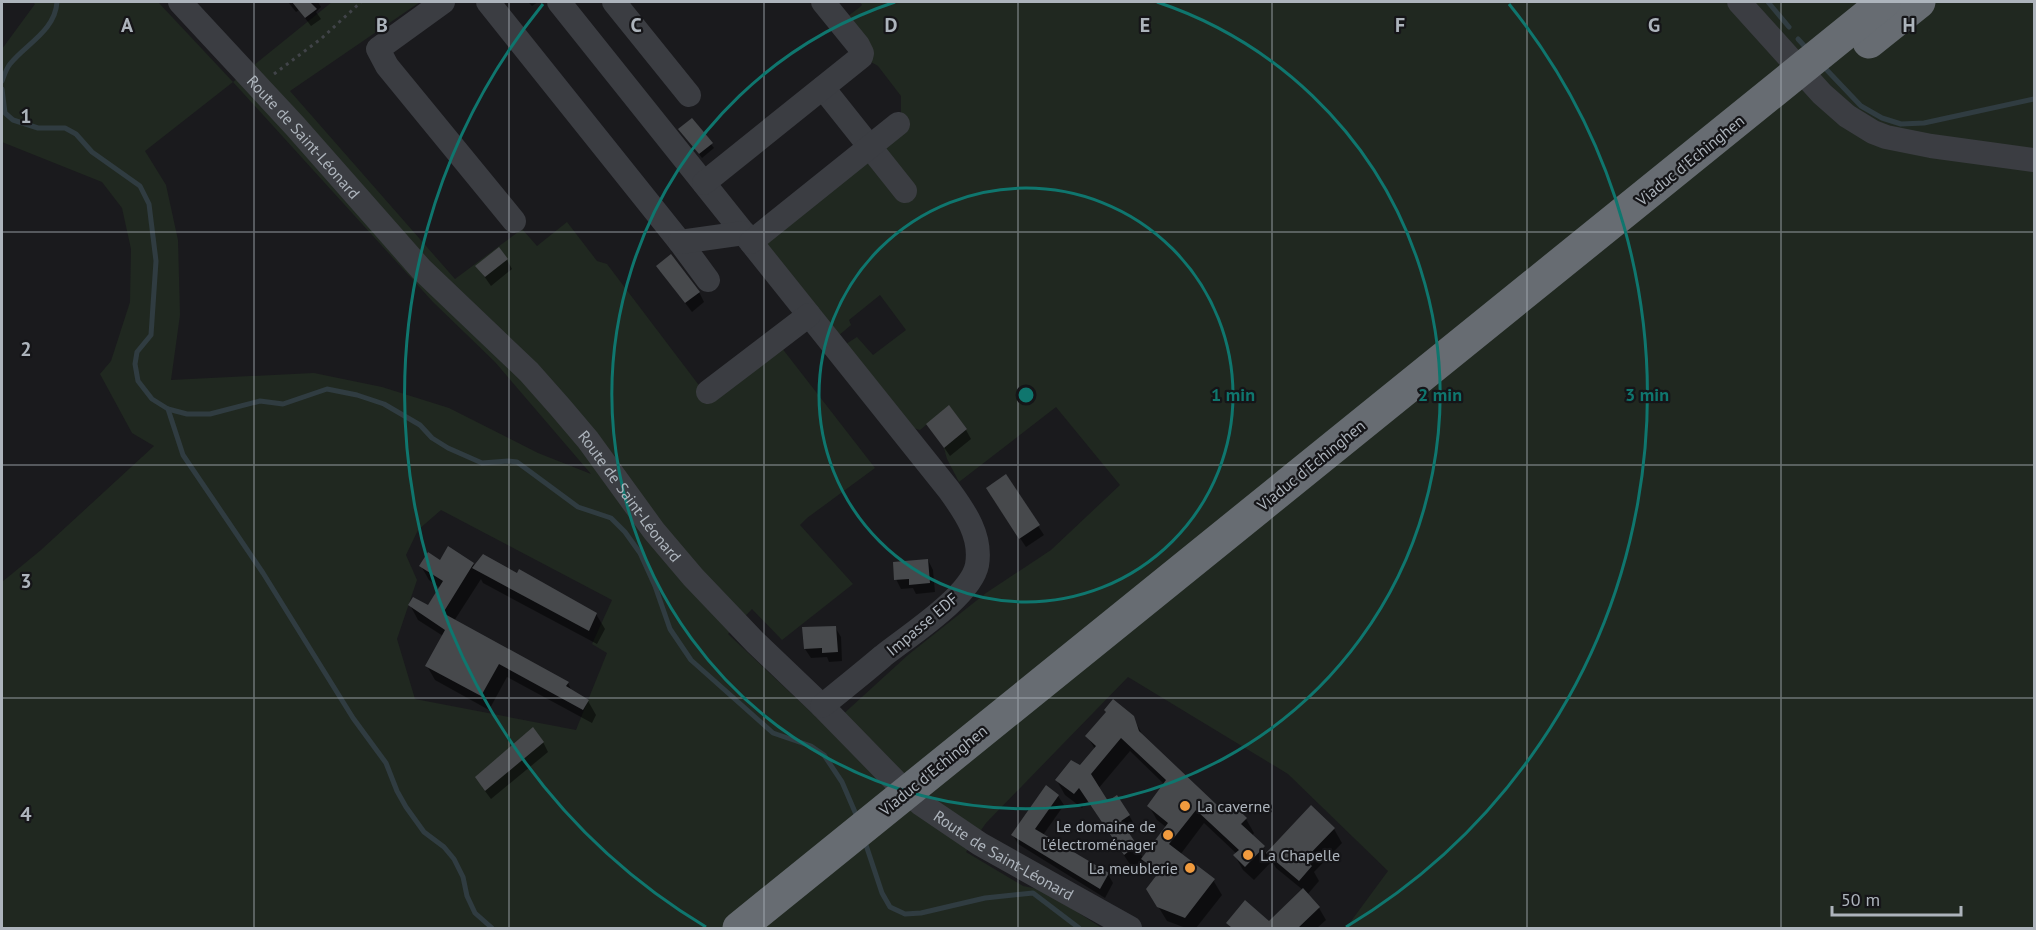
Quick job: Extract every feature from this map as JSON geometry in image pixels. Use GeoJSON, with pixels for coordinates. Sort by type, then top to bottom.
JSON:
{"type":"FeatureCollection","features":[{"type":"Feature","properties":{"kind":"highway","name":"Viaduc d'Echinghen"},"geometry":{"type":"LineString","coordinates":[[739,928],[1884,2]]}},
{"type":"Feature","properties":{"kind":"highway","name":"Viaduc d'Echinghen"},"geometry":{"type":"LineString","coordinates":[[774,928],[1919,2]]}},
{"type":"Feature","properties":{"kind":"street","name":"Route de Saint-Léonard"},"geometry":{"type":"LineString","coordinates":[[180,2],[421,269],[529,372],[588,440],[654,531],[693,577],[888,774],[921,804],[980,844],[1130,928]]}},
{"type":"Feature","properties":{"kind":"street"},"geometry":{"type":"LineString","coordinates":[[443,2],[378,49],[387,66],[513,222]]}},
{"type":"Feature","properties":{"kind":"street"},"geometry":{"type":"LineString","coordinates":[[488,2],[708,280]]}},
{"type":"Feature","properties":{"kind":"street","name":"Impasse EDF"},"geometry":{"type":"LineString","coordinates":[[559,2],[950,490],[967,515],[975,532],[978,550],[977,567],[965,588],[940,612],[822,706]]}},
{"type":"Feature","properties":{"kind":"street"},"geometry":{"type":"LineString","coordinates":[[614,2],[689,95]]}},
{"type":"Feature","properties":{"kind":"street"},"geometry":{"type":"LineString","coordinates":[[704,183],[861,57],[862,53],[858,45],[823,2]]}},
{"type":"Feature","properties":{"kind":"street"},"geometry":{"type":"LineString","coordinates":[[1739,2],[1822,94],[1847,116],[1873,132],[1886,137],[1931,146],[2034,160]]}},
{"type":"Feature","properties":{"kind":"street"},"geometry":{"type":"LineString","coordinates":[[823,88],[905,191]]}},
{"type":"Feature","properties":{"kind":"street"},"geometry":{"type":"LineString","coordinates":[[680,242],[747,237],[898,124]]}},
{"type":"Feature","properties":{"kind":"street"},"geometry":{"type":"LineString","coordinates":[[708,392],[809,315]]}},
{"type":"Feature","properties":{"kind":"path"},"geometry":{"type":"LineString","coordinates":[[259,87],[322,38],[361,2]]}},
{"type":"Feature","properties":{"kind":"shaded area"},"geometry":{"type":"Polygon","coordinates":[[[32,2],[158,2],[233,82],[332,2],[420,2],[290,91],[455,279],[522,229],[537,246],[567,222],[597,261],[607,264],[701,388],[778,343],[875,468],[800,525],[853,584],[782,640],[752,609],[728,634],[828,728],[908,655],[986,593],[1051,550],[1120,485],[1056,407],[959,482],[944,448],[967,429],[949,406],[920,430],[910,427],[846,344],[857,337],[873,355],[906,330],[880,295],[849,320],[851,325],[838,336],[764,243],[901,126],[901,96],[878,66],[866,59],[843,20],[862,5],[860,2],[2034,2],[2034,928],[1346,928],[1388,871],[1288,774],[1128,677],[986,823],[966,852],[1023,886],[1043,890],[1102,928],[2,928],[2,582],[41,550],[154,446],[132,433],[100,374],[111,361],[130,302],[131,249],[122,208],[102,182],[2,142],[2,49],[35,4],[32,2]],[[233,82],[145,151],[166,185],[178,240],[180,315],[171,380],[314,373],[382,387],[449,408],[538,453],[591,474],[495,362],[433,302],[233,82]],[[441,510],[418,530],[406,555],[417,580],[397,639],[415,699],[576,730],[607,653],[592,644],[612,600],[441,510]]]}},
{"type":"Feature","properties":{"kind":"building"},"geometry":{"type":"Polygon","coordinates":[[[292,2],[310,2],[317,9],[305,18],[292,2]]]}},
{"type":"Feature","properties":{"kind":"building"},"geometry":{"type":"Polygon","coordinates":[[[692,118],[713,143],[699,154],[678,129],[692,118]]]}},
{"type":"Feature","properties":{"kind":"building"},"geometry":{"type":"Polygon","coordinates":[[[499,247],[508,259],[485,277],[475,266],[499,247]]]}},
{"type":"Feature","properties":{"kind":"building"},"geometry":{"type":"Polygon","coordinates":[[[671,254],[700,292],[685,303],[656,266],[671,254]]]}},
{"type":"Feature","properties":{"kind":"building"},"geometry":{"type":"Polygon","coordinates":[[[949,405],[967,429],[944,448],[926,424],[949,405]]]}},
{"type":"Feature","properties":{"kind":"building"},"geometry":{"type":"Polygon","coordinates":[[[1006,474],[1040,525],[1019,539],[986,488],[1006,474]]]}},
{"type":"Feature","properties":{"kind":"building"},"geometry":{"type":"Polygon","coordinates":[[[448,546],[474,563],[443,613],[569,682],[566,686],[589,700],[583,710],[499,664],[481,696],[425,666],[445,630],[408,605],[413,597],[428,605],[443,581],[419,566],[428,552],[440,560],[448,546]]]}},
{"type":"Feature","properties":{"kind":"building"},"geometry":{"type":"Polygon","coordinates":[[[483,554],[517,573],[519,569],[597,613],[589,631],[472,568],[483,554]]]}},
{"type":"Feature","properties":{"kind":"building"},"geometry":{"type":"Polygon","coordinates":[[[928,559],[930,583],[909,585],[909,579],[894,580],[893,562],[928,559]]]}},
{"type":"Feature","properties":{"kind":"building"},"geometry":{"type":"Polygon","coordinates":[[[836,626],[838,652],[822,653],[822,648],[804,649],[802,627],[836,626]]]}},
{"type":"Feature","properties":{"kind":"building"},"geometry":{"type":"Polygon","coordinates":[[[1113,699],[1134,716],[1139,731],[1217,805],[1219,803],[1225,808],[1230,802],[1247,818],[1241,824],[1265,846],[1245,867],[1233,855],[1239,850],[1196,810],[1169,844],[1215,879],[1185,918],[1157,907],[1146,889],[1159,872],[1141,859],[1168,823],[1147,806],[1166,780],[1121,738],[1091,774],[1108,801],[1117,795],[1130,815],[1121,821],[1137,845],[1124,855],[1079,788],[1074,794],[1055,780],[1071,760],[1080,765],[1096,746],[1085,736],[1106,712],[1104,710],[1113,699]]]}},
{"type":"Feature","properties":{"kind":"building"},"geometry":{"type":"Polygon","coordinates":[[[533,727],[544,742],[485,791],[475,777],[533,727]]]}},
{"type":"Feature","properties":{"kind":"building"},"geometry":{"type":"Polygon","coordinates":[[[1046,785],[1059,795],[1035,829],[1109,873],[1100,889],[1011,835],[1046,785]]]}},
{"type":"Feature","properties":{"kind":"building"},"geometry":{"type":"Polygon","coordinates":[[[1311,805],[1335,828],[1305,859],[1312,866],[1299,881],[1266,853],[1311,805]]]}},
{"type":"Feature","properties":{"kind":"building"},"geometry":{"type":"Polygon","coordinates":[[[1303,888],[1320,907],[1298,928],[1232,928],[1226,923],[1245,900],[1269,921],[1303,888]]]}},
{"type":"Feature","properties":{"kind":"waterway"},"geometry":{"type":"LineString","coordinates":[[2,81],[10,64],[51,21],[57,2]]}},
{"type":"Feature","properties":{"kind":"waterway"},"geometry":{"type":"LineString","coordinates":[[1768,2],[1789,27]]}},
{"type":"Feature","properties":{"kind":"waterway"},"geometry":{"type":"LineString","coordinates":[[1798,39],[1809,51]]}},
{"type":"Feature","properties":{"kind":"waterway"},"geometry":{"type":"LineString","coordinates":[[1823,66],[1861,106],[1882,118],[1901,124],[1924,123],[2034,99]]}},
{"type":"Feature","properties":{"kind":"waterway"},"geometry":{"type":"LineString","coordinates":[[2,89],[5,113],[13,120],[38,128],[65,128],[76,134],[92,152],[140,186],[149,204],[156,261],[151,335],[137,352],[135,364],[138,381],[152,399],[168,409],[187,414],[210,414],[260,401],[283,404],[327,389],[357,395],[384,404],[420,425],[432,438],[448,448],[482,463],[517,462],[578,507],[611,518],[625,532],[640,553],[655,586],[670,629],[691,660],[773,733],[811,746],[824,755],[842,782],[858,819]]}},
{"type":"Feature","properties":{"kind":"waterway"},"geometry":{"type":"LineString","coordinates":[[168,409],[183,455],[263,573],[353,718],[386,763],[406,807],[424,832],[444,847],[454,859],[463,877],[467,896],[475,913],[492,928]]}},
{"type":"Feature","properties":{"kind":"waterway"},"geometry":{"type":"LineString","coordinates":[[865,842],[882,893],[890,907],[905,914],[921,913],[985,898],[1033,893],[1079,928]]}},
{"type":"Feature","properties":{"kind":"place","name":"La caverne"},"geometry":{"type":"Point","coordinates":[1185,806]}},
{"type":"Feature","properties":{"kind":"place","name":"Le domaine de l'électroménager"},"geometry":{"type":"Point","coordinates":[1168,835]}},
{"type":"Feature","properties":{"kind":"place","name":"La Chapelle"},"geometry":{"type":"Point","coordinates":[1248,855]}},
{"type":"Feature","properties":{"kind":"place","name":"La meublerie"},"geometry":{"type":"Point","coordinates":[1190,868]}}]}
